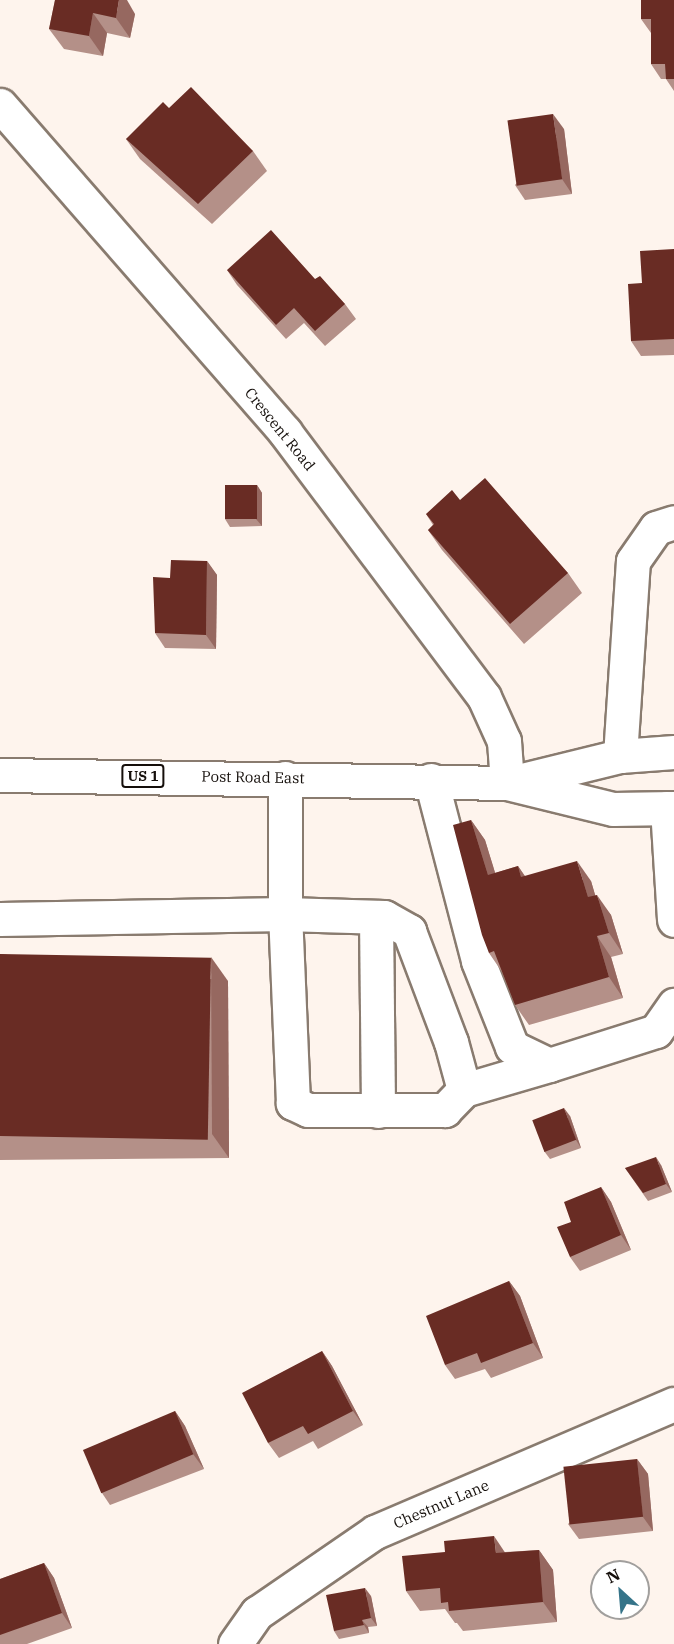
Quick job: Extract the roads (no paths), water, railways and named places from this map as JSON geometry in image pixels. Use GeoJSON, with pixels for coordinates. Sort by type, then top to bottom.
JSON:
{"type":"FeatureCollection","features":[{"type":"Feature","properties":{"kind":"street","name":"Crescent Road"},"geometry":{"type":"LineString","coordinates":[[0,105],[285,432],[470,678],[500,726],[507,783]]}},
{"type":"Feature","properties":{"kind":"street"},"geometry":{"type":"LineString","coordinates":[[620,756],[633,561],[656,528],[674,522]]}},
{"type":"Feature","properties":{"kind":"street","name":"Post Road East"},"geometry":{"type":"LineString","coordinates":[[507,783],[620,756],[674,752]]}},
{"type":"Feature","properties":{"kind":"street","name":"Post Road East"},"geometry":{"type":"LineString","coordinates":[[0,775],[431,780],[507,783],[614,809],[670,808]]}},
{"type":"Feature","properties":{"kind":"street"},"geometry":{"type":"LineString","coordinates":[[285,778],[285,914],[293,1103],[308,1110],[445,1110],[464,1090],[656,1031],[674,1005]]}},
{"type":"Feature","properties":{"kind":"street"},"geometry":{"type":"LineString","coordinates":[[431,780],[478,961],[512,1047],[549,1065]]}},
{"type":"Feature","properties":{"kind":"street"},"geometry":{"type":"LineString","coordinates":[[670,808],[674,920]]}},
{"type":"Feature","properties":{"kind":"street"},"geometry":{"type":"LineString","coordinates":[[0,920],[285,914],[376,917],[409,931],[464,1090]]}},
{"type":"Feature","properties":{"kind":"street"},"geometry":{"type":"LineString","coordinates":[[376,917],[378,1111]]}},
{"type":"Feature","properties":{"kind":"street","name":"Chestnut Lane"},"geometry":{"type":"LineString","coordinates":[[235,1644],[257,1613],[375,1532],[674,1404]]}}]}
